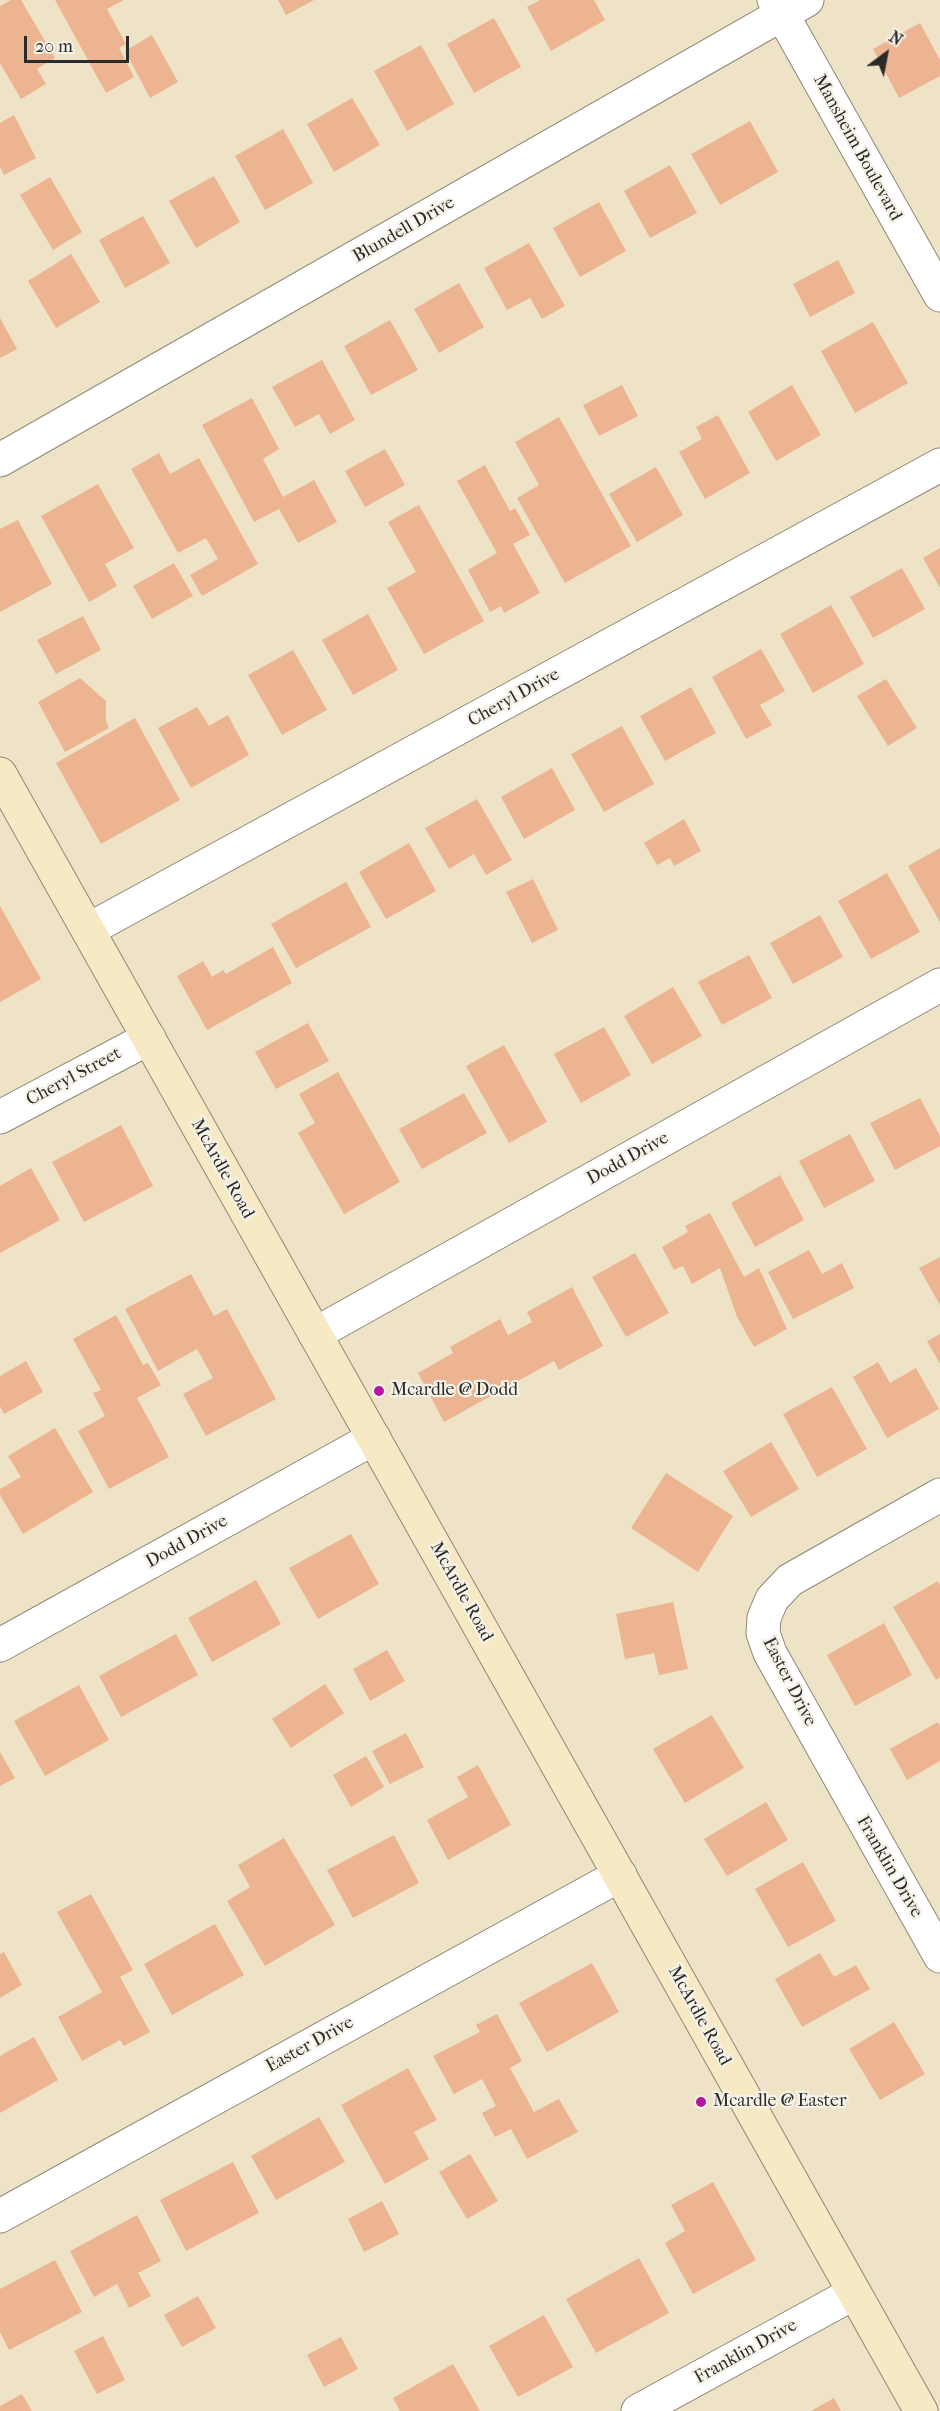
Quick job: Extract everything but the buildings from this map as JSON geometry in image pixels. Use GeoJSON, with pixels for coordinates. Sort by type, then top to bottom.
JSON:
{"type":"FeatureCollection","features":[{"type":"Feature","properties":{"kind":"main road","name":"McArdle Road"},"geometry":{"type":"LineString","coordinates":[[0,774],[921,2411]]}},
{"type":"Feature","properties":{"kind":"street","name":"Mansheim Boulevard"},"geometry":{"type":"LineString","coordinates":[[788,5],[940,295]]}},
{"type":"Feature","properties":{"kind":"street","name":"Blundell Drive"},"geometry":{"type":"LineString","coordinates":[[0,460],[788,5]]}},
{"type":"Feature","properties":{"kind":"street","name":"Cheryl Drive"},"geometry":{"type":"LineString","coordinates":[[88,930],[940,465]]}},
{"type":"Feature","properties":{"kind":"street","name":"Dodd Drive"},"geometry":{"type":"LineString","coordinates":[[315,1334],[940,985]]}},
{"type":"Feature","properties":{"kind":"street","name":"Cheryl Street"},"geometry":{"type":"LineString","coordinates":[[0,1117],[149,1038]]}},
{"type":"Feature","properties":{"kind":"street","name":"Dodd Drive"},"geometry":{"type":"LineString","coordinates":[[0,1645],[374,1438]]}},
{"type":"Feature","properties":{"kind":"street","name":"Easter Drive"},"geometry":{"type":"LineString","coordinates":[[857,1810],[770,1653],[763,1633],[764,1618],[772,1599],[790,1580],[940,1495]]}},
{"type":"Feature","properties":{"kind":"street","name":"Franklin Drive"},"geometry":{"type":"LineString","coordinates":[[857,1810],[940,1956]]}},
{"type":"Feature","properties":{"kind":"street","name":"Easter Drive"},"geometry":{"type":"LineString","coordinates":[[0,2216],[620,1875]]}},
{"type":"Feature","properties":{"kind":"street","name":"Franklin Drive"},"geometry":{"type":"LineString","coordinates":[[638,2411],[855,2293]]}},
{"type":"Feature","properties":{"kind":"place","name":"Mcardle @ Dodd"},"geometry":{"type":"Point","coordinates":[379,1391]}},
{"type":"Feature","properties":{"kind":"place","name":"Mcardle @ Easter"},"geometry":{"type":"Point","coordinates":[701,2102]}}]}
